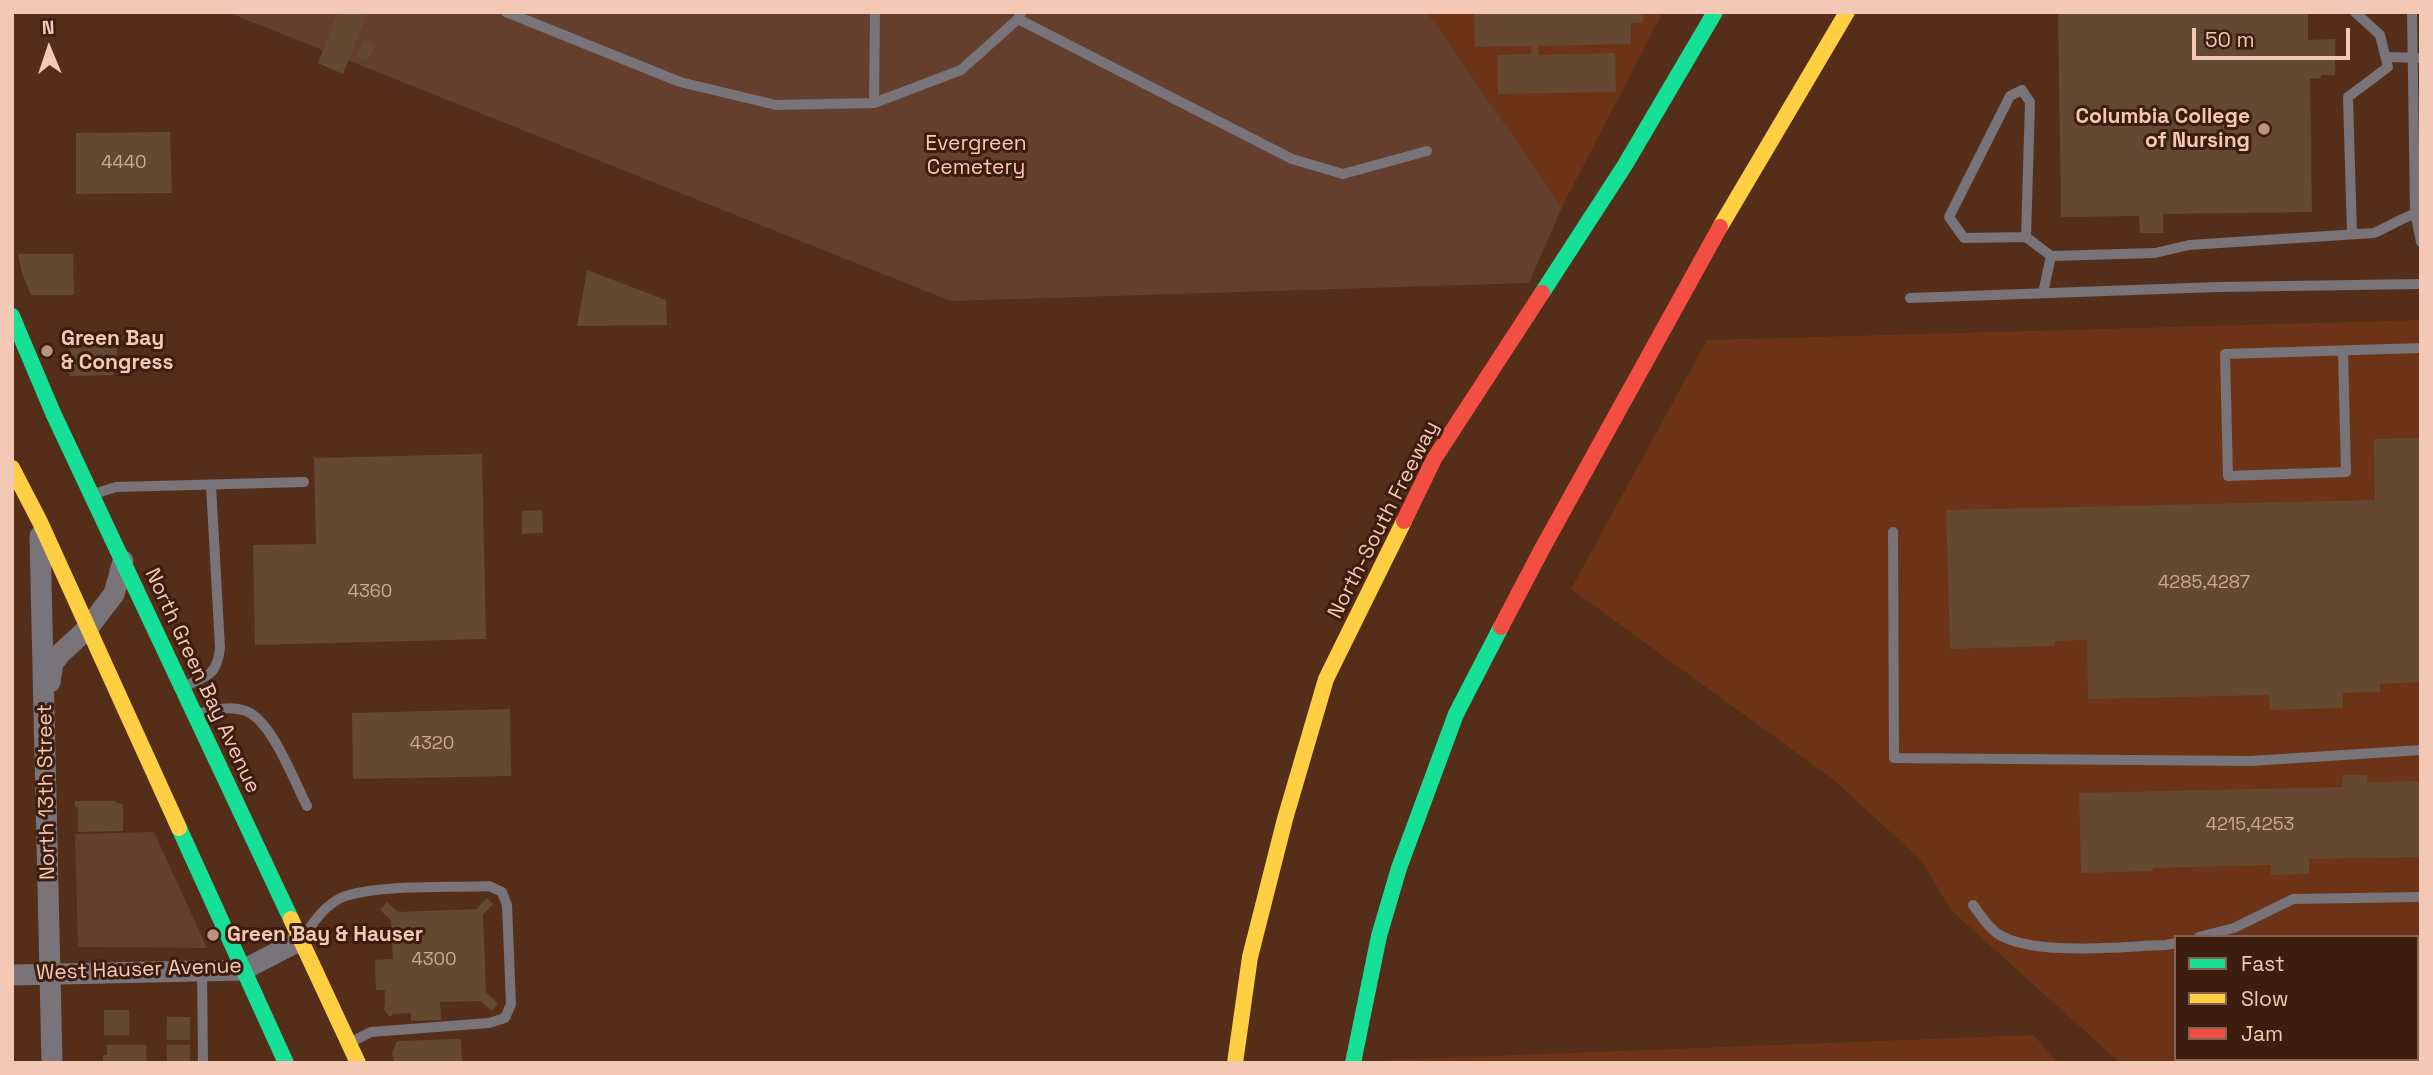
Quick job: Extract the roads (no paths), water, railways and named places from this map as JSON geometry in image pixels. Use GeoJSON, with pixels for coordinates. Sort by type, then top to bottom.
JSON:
{"type":"FeatureCollection","features":[{"type":"Feature","properties":{"kind":"main road","name":"North-South Freeway"},"geometry":{"type":"LineString","coordinates":[[1235,1063],[1250,957],[1284,819],[1326,679],[1434,459],[1625,165],[1715,12]]}},
{"type":"Feature","properties":{"kind":"main road"},"geometry":{"type":"LineString","coordinates":[[1353,1061],[1380,936],[1399,868],[1456,714],[1542,549],[1724,220],[1847,12]]}},
{"type":"Feature","properties":{"kind":"main road","name":"North Green Bay Avenue"},"geometry":{"type":"LineString","coordinates":[[12,316],[53,413],[358,1063]]}},
{"type":"Feature","properties":{"kind":"main road"},"geometry":{"type":"LineString","coordinates":[[12,468],[40,522],[286,1063]]}},
{"type":"Feature","properties":{"kind":"street","name":"North 13th Street"},"geometry":{"type":"LineString","coordinates":[[40,522],[52,1063]]}},
{"type":"Feature","properties":{"kind":"street"},"geometry":{"type":"LineString","coordinates":[[46,705],[54,663],[88,628],[114,594],[123,561]]}},
{"type":"Feature","properties":{"kind":"street","name":"West Hauser Avenue"},"geometry":{"type":"LineString","coordinates":[[12,975],[243,970],[301,940]]}},
{"type":"Feature","properties":{"kind":"lane"},"geometry":{"type":"LineString","coordinates":[[506,12],[680,82],[776,105],[874,103],[961,70],[1020,15],[1292,159],[1343,174],[1427,150]]}},
{"type":"Feature","properties":{"kind":"lane"},"geometry":{"type":"LineString","coordinates":[[874,103],[875,12]]}},
{"type":"Feature","properties":{"kind":"lane"},"geometry":{"type":"LineString","coordinates":[[2353,234],[2348,97],[2388,67],[2380,35],[2355,12]]}},
{"type":"Feature","properties":{"kind":"lane"},"geometry":{"type":"LineString","coordinates":[[2412,12],[2417,58],[2418,212],[2421,242]]}},
{"type":"Feature","properties":{"kind":"lane"},"geometry":{"type":"LineString","coordinates":[[2386,57],[2417,58]]}},
{"type":"Feature","properties":{"kind":"lane"},"geometry":{"type":"LineString","coordinates":[[2026,237],[2029,102],[2022,90],[2010,96],[1949,217],[1964,238],[2026,237],[2051,256],[2155,253],[2189,245],[2374,233],[2418,212]]}},
{"type":"Feature","properties":{"kind":"lane"},"geometry":{"type":"LineString","coordinates":[[2043,293],[2051,256]]}},
{"type":"Feature","properties":{"kind":"lane"},"geometry":{"type":"LineString","coordinates":[[1910,298],[2218,287],[2421,284]]}},
{"type":"Feature","properties":{"kind":"lane"},"geometry":{"type":"LineString","coordinates":[[2343,351],[2346,472],[2228,476],[2225,354],[2421,348]]}},
{"type":"Feature","properties":{"kind":"lane"},"geometry":{"type":"LineString","coordinates":[[92,495],[116,487],[304,482]]}},
{"type":"Feature","properties":{"kind":"lane"},"geometry":{"type":"LineString","coordinates":[[182,688],[206,677],[218,664],[220,648],[211,485]]}},
{"type":"Feature","properties":{"kind":"lane"},"geometry":{"type":"LineString","coordinates":[[1893,532],[1894,758],[2251,761],[2421,750]]}},
{"type":"Feature","properties":{"kind":"lane"},"geometry":{"type":"LineString","coordinates":[[195,714],[220,708],[246,711],[265,726],[307,806]]}},
{"type":"Feature","properties":{"kind":"lane"},"geometry":{"type":"LineString","coordinates":[[301,940],[317,916],[340,898],[369,891],[489,886],[502,892],[507,905],[511,1004],[505,1018],[489,1023],[371,1032],[349,1043]]}},
{"type":"Feature","properties":{"kind":"lane"},"geometry":{"type":"LineString","coordinates":[[2207,935],[2234,928],[2293,899],[2421,897]]}},
{"type":"Feature","properties":{"kind":"lane"},"geometry":{"type":"LineString","coordinates":[[1973,905],[1995,933],[2020,944],[2068,948],[2174,943]]}},
{"type":"Feature","properties":{"kind":"lane"},"geometry":{"type":"LineString","coordinates":[[202,971],[203,1063]]}},
{"type":"Feature","properties":{"kind":"place","name":"Columbia College of Nursing"},"geometry":{"type":"Point","coordinates":[2264,129]}},
{"type":"Feature","properties":{"kind":"place","name":"Green Bay & Congress"},"geometry":{"type":"Point","coordinates":[47,351]}},
{"type":"Feature","properties":{"kind":"place","name":"Green Bay & Hauser"},"geometry":{"type":"Point","coordinates":[213,935]}},
{"type":"Feature","properties":{"kind":"park label","name":"Evergreen Cemetery"},"geometry":{"type":"Point","coordinates":[976,156]}}]}
